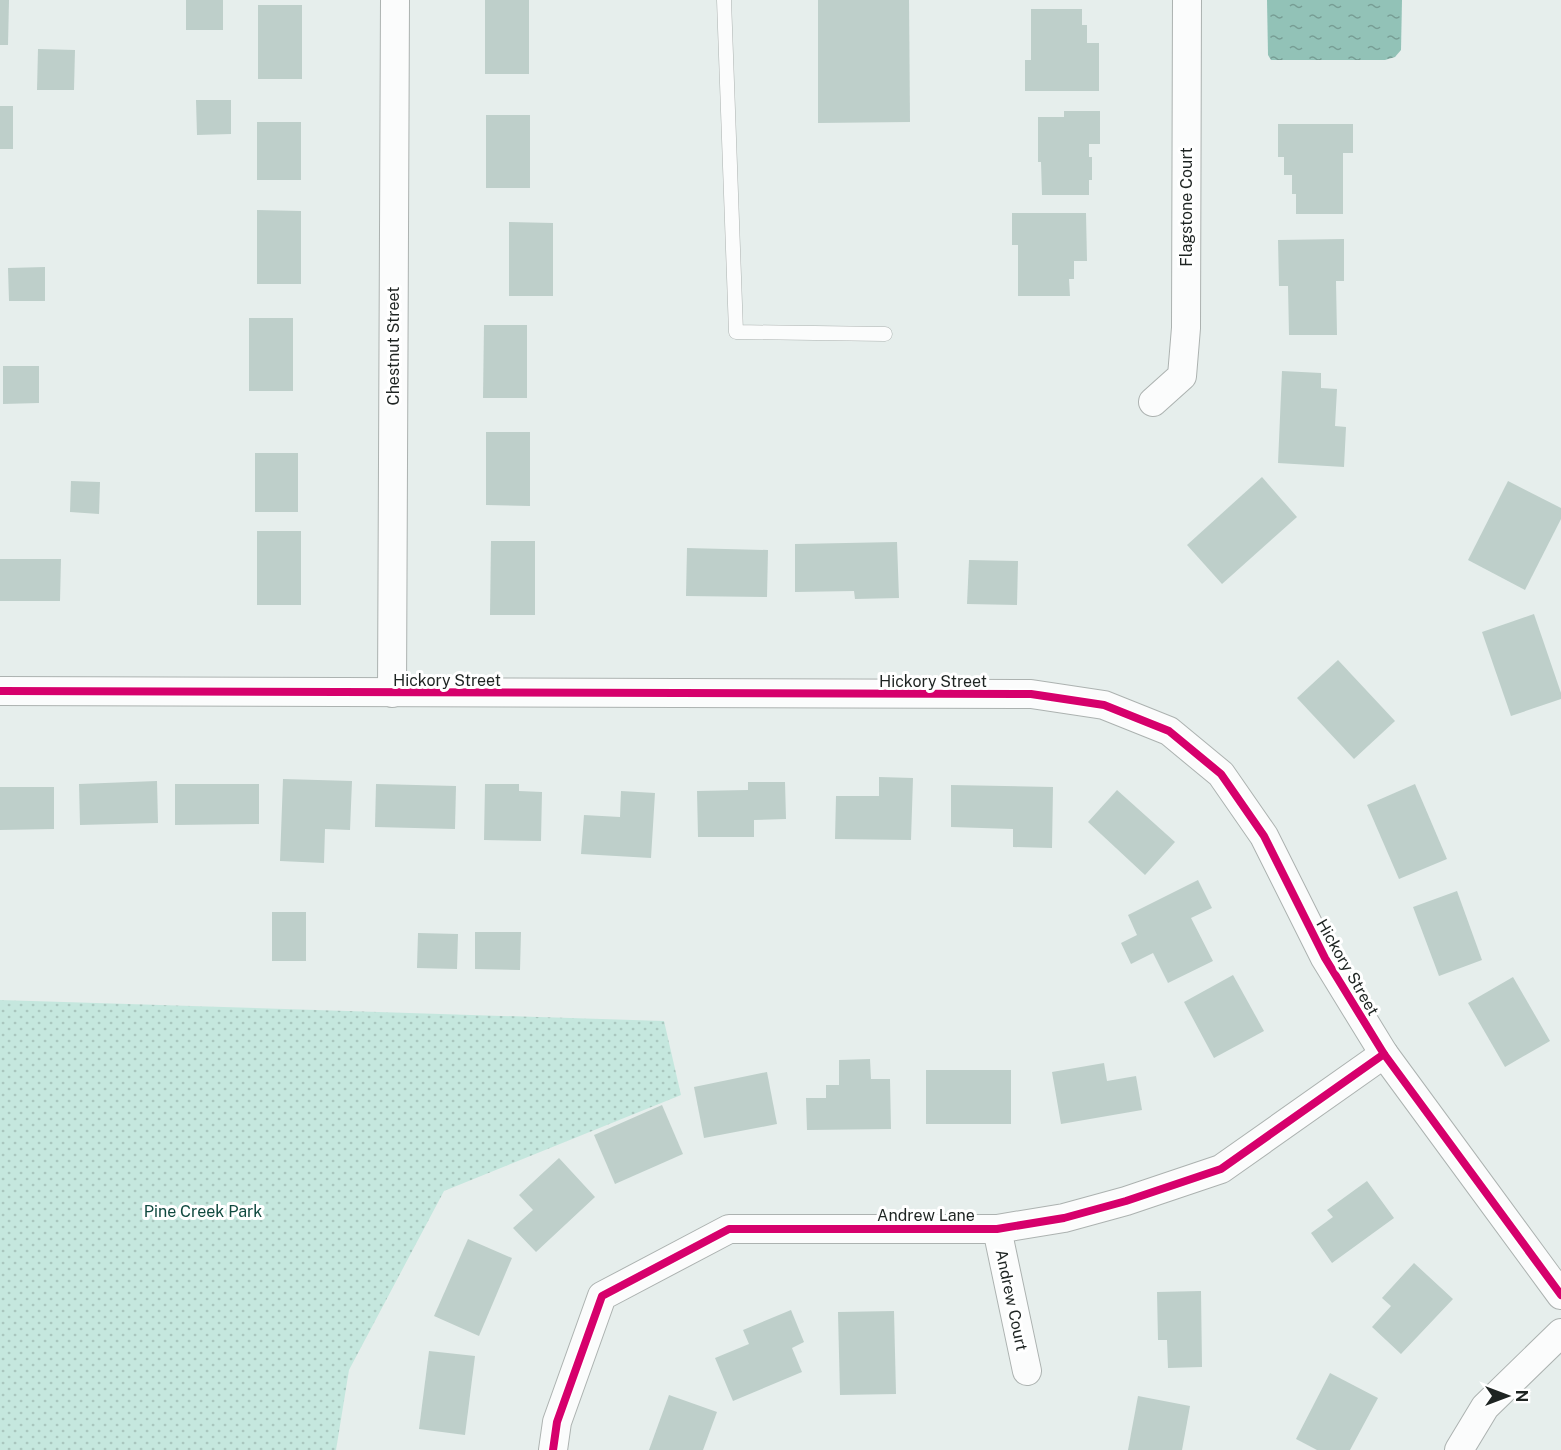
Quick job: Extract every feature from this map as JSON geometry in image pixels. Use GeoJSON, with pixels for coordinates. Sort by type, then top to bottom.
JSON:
{"type":"FeatureCollection","features":[{"type":"Feature","properties":{"kind":"street","name":"Chestnut Street"},"geometry":{"type":"LineString","coordinates":[[392,693],[395,0]]}},
{"type":"Feature","properties":{"kind":"street","name":"Flagstone Court"},"geometry":{"type":"LineString","coordinates":[[1153,402],[1182,376],[1185,338],[1187,0]]}},
{"type":"Feature","properties":{"kind":"street","name":"Hickory Street"},"geometry":{"type":"LineString","coordinates":[[0,691],[1031,694],[1104,705],[1169,731],[1221,774],[1264,836],[1325,958],[1384,1054],[1561,1295]]}},
{"type":"Feature","properties":{"kind":"street","name":"Andrew Lane"},"geometry":{"type":"LineString","coordinates":[[553,1450],[557,1422],[602,1296],[729,1229],[997,1229],[1064,1218],[1116,1204],[1221,1169],[1384,1054]]}},
{"type":"Feature","properties":{"kind":"street","name":"Andrew Court"},"geometry":{"type":"LineString","coordinates":[[997,1229],[1027,1371]]}},
{"type":"Feature","properties":{"kind":"street"},"geometry":{"type":"LineString","coordinates":[[1459,1450],[1485,1407],[1561,1333]]}},
{"type":"Feature","properties":{"kind":"lane"},"geometry":{"type":"LineString","coordinates":[[724,0],[736,332],[885,334]]}},
{"type":"Feature","properties":{"kind":"green space","name":"Pine Creek Park"},"geometry":{"type":"Polygon","coordinates":[[[0,1000],[664,1021],[681,1095],[444,1191],[349,1370],[336,1450],[0,1450],[0,1000]]]}},
{"type":"Feature","properties":{"kind":"water"},"geometry":{"type":"Polygon","coordinates":[[[1267,0],[1402,0],[1401,50],[1395,57],[1385,60],[1271,60],[1268,55],[1267,0]]]}},
{"type":"Feature","properties":{"kind":"building"},"geometry":{"type":"Polygon","coordinates":[[[0,0],[9,0],[8,45],[0,45],[0,0]]]}},
{"type":"Feature","properties":{"kind":"building"},"geometry":{"type":"Polygon","coordinates":[[[186,0],[223,0],[223,30],[186,30],[186,0]]]}},
{"type":"Feature","properties":{"kind":"building"},"geometry":{"type":"Polygon","coordinates":[[[485,0],[529,0],[529,74],[485,74],[485,0]]]}},
{"type":"Feature","properties":{"kind":"building"},"geometry":{"type":"Polygon","coordinates":[[[818,0],[909,0],[910,122],[818,123],[818,0]]]}},
{"type":"Feature","properties":{"kind":"building"},"geometry":{"type":"Polygon","coordinates":[[[258,5],[302,5],[302,79],[258,79],[258,5]]]}},
{"type":"Feature","properties":{"kind":"building"},"geometry":{"type":"Polygon","coordinates":[[[1031,9],[1082,9],[1082,25],[1087,25],[1087,43],[1099,43],[1099,91],[1025,91],[1025,60],[1031,60],[1031,9]]]}},
{"type":"Feature","properties":{"kind":"building"},"geometry":{"type":"Polygon","coordinates":[[[38,49],[75,50],[74,90],[37,90],[38,49]]]}},
{"type":"Feature","properties":{"kind":"building"},"geometry":{"type":"Polygon","coordinates":[[[196,100],[231,100],[231,134],[197,135],[196,100]]]}},
{"type":"Feature","properties":{"kind":"building"},"geometry":{"type":"Polygon","coordinates":[[[0,106],[13,106],[13,149],[0,149],[0,106]]]}},
{"type":"Feature","properties":{"kind":"building"},"geometry":{"type":"Polygon","coordinates":[[[1064,111],[1100,111],[1100,144],[1089,144],[1089,157],[1092,157],[1092,180],[1089,180],[1089,195],[1042,195],[1041,162],[1038,162],[1038,117],[1064,117],[1064,111]]]}},
{"type":"Feature","properties":{"kind":"building"},"geometry":{"type":"Polygon","coordinates":[[[486,115],[530,115],[530,188],[486,188],[486,115]]]}},
{"type":"Feature","properties":{"kind":"building"},"geometry":{"type":"Polygon","coordinates":[[[257,122],[301,122],[301,180],[257,180],[257,122]]]}},
{"type":"Feature","properties":{"kind":"building"},"geometry":{"type":"Polygon","coordinates":[[[1278,124],[1353,124],[1353,153],[1343,153],[1343,214],[1296,214],[1296,194],[1292,194],[1292,175],[1284,175],[1284,157],[1278,157],[1278,124]]]}},
{"type":"Feature","properties":{"kind":"building"},"geometry":{"type":"Polygon","coordinates":[[[257,210],[301,211],[301,284],[257,284],[257,210]]]}},
{"type":"Feature","properties":{"kind":"building"},"geometry":{"type":"Polygon","coordinates":[[[1012,213],[1086,213],[1087,261],[1074,261],[1074,279],[1069,279],[1070,296],[1018,296],[1018,245],[1012,245],[1012,213]]]}},
{"type":"Feature","properties":{"kind":"building"},"geometry":{"type":"Polygon","coordinates":[[[509,222],[553,223],[553,296],[509,296],[509,222]]]}},
{"type":"Feature","properties":{"kind":"building"},"geometry":{"type":"Polygon","coordinates":[[[1344,239],[1344,281],[1336,281],[1337,335],[1289,335],[1288,286],[1279,286],[1278,240],[1344,239]]]}},
{"type":"Feature","properties":{"kind":"building"},"geometry":{"type":"Polygon","coordinates":[[[45,267],[45,301],[9,301],[8,268],[45,267]]]}},
{"type":"Feature","properties":{"kind":"building"},"geometry":{"type":"Polygon","coordinates":[[[249,318],[293,318],[293,391],[249,391],[249,318]]]}},
{"type":"Feature","properties":{"kind":"building"},"geometry":{"type":"Polygon","coordinates":[[[484,325],[527,325],[527,398],[483,398],[484,325]]]}},
{"type":"Feature","properties":{"kind":"building"},"geometry":{"type":"Polygon","coordinates":[[[3,366],[39,366],[39,403],[3,404],[3,366]]]}},
{"type":"Feature","properties":{"kind":"building"},"geometry":{"type":"Polygon","coordinates":[[[1282,371],[1321,373],[1321,388],[1337,389],[1335,426],[1346,427],[1344,467],[1278,463],[1282,371]]]}},
{"type":"Feature","properties":{"kind":"building"},"geometry":{"type":"Polygon","coordinates":[[[486,432],[530,432],[530,506],[486,505],[486,432]]]}},
{"type":"Feature","properties":{"kind":"building"},"geometry":{"type":"Polygon","coordinates":[[[255,453],[298,453],[298,512],[255,512],[255,453]]]}},
{"type":"Feature","properties":{"kind":"building"},"geometry":{"type":"Polygon","coordinates":[[[1262,477],[1297,517],[1222,584],[1187,545],[1262,477]]]}},
{"type":"Feature","properties":{"kind":"building"},"geometry":{"type":"Polygon","coordinates":[[[71,481],[100,482],[99,514],[70,512],[71,481]]]}},
{"type":"Feature","properties":{"kind":"building"},"geometry":{"type":"Polygon","coordinates":[[[1508,481],[1561,508],[1561,519],[1525,590],[1468,560],[1508,481]]]}},
{"type":"Feature","properties":{"kind":"building"},"geometry":{"type":"Polygon","coordinates":[[[257,531],[301,531],[301,605],[257,605],[257,531]]]}},
{"type":"Feature","properties":{"kind":"building"},"geometry":{"type":"Polygon","coordinates":[[[491,541],[535,541],[535,615],[490,615],[491,541]]]}},
{"type":"Feature","properties":{"kind":"building"},"geometry":{"type":"Polygon","coordinates":[[[897,542],[899,598],[855,599],[854,591],[795,592],[795,544],[897,542]]]}},
{"type":"Feature","properties":{"kind":"building"},"geometry":{"type":"Polygon","coordinates":[[[687,548],[768,550],[767,597],[686,596],[687,548]]]}},
{"type":"Feature","properties":{"kind":"building"},"geometry":{"type":"Polygon","coordinates":[[[0,559],[61,559],[60,601],[0,601],[0,559]]]}},
{"type":"Feature","properties":{"kind":"building"},"geometry":{"type":"Polygon","coordinates":[[[969,560],[1018,561],[1017,605],[967,604],[969,560]]]}},
{"type":"Feature","properties":{"kind":"building"},"geometry":{"type":"Polygon","coordinates":[[[1534,614],[1561,693],[1561,699],[1511,716],[1482,632],[1534,614]]]}},
{"type":"Feature","properties":{"kind":"building"},"geometry":{"type":"Polygon","coordinates":[[[1338,660],[1395,721],[1354,759],[1297,698],[1338,660]]]}},
{"type":"Feature","properties":{"kind":"building"},"geometry":{"type":"Polygon","coordinates":[[[879,777],[913,778],[911,840],[835,839],[836,796],[879,796],[879,777]]]}},
{"type":"Feature","properties":{"kind":"building"},"geometry":{"type":"Polygon","coordinates":[[[283,779],[352,781],[350,830],[325,829],[324,863],[280,861],[283,779]]]}},
{"type":"Feature","properties":{"kind":"building"},"geometry":{"type":"Polygon","coordinates":[[[157,781],[158,823],[80,825],[79,784],[157,781]]]}},
{"type":"Feature","properties":{"kind":"building"},"geometry":{"type":"Polygon","coordinates":[[[748,782],[785,782],[786,819],[754,820],[754,837],[698,837],[697,791],[748,790],[748,782]]]}},
{"type":"Feature","properties":{"kind":"building"},"geometry":{"type":"Polygon","coordinates":[[[175,784],[259,784],[259,824],[175,825],[175,784]]]}},
{"type":"Feature","properties":{"kind":"building"},"geometry":{"type":"Polygon","coordinates":[[[376,784],[456,786],[455,829],[375,827],[376,784]]]}},
{"type":"Feature","properties":{"kind":"building"},"geometry":{"type":"Polygon","coordinates":[[[485,784],[519,784],[519,791],[542,792],[541,841],[484,840],[485,784]]]}},
{"type":"Feature","properties":{"kind":"building"},"geometry":{"type":"Polygon","coordinates":[[[1415,784],[1447,859],[1399,879],[1367,805],[1415,784]]]}},
{"type":"Feature","properties":{"kind":"building"},"geometry":{"type":"Polygon","coordinates":[[[951,785],[1053,787],[1052,848],[1013,847],[1013,829],[951,827],[951,785]]]}},
{"type":"Feature","properties":{"kind":"building"},"geometry":{"type":"Polygon","coordinates":[[[0,787],[54,787],[54,829],[0,830],[0,787]]]}},
{"type":"Feature","properties":{"kind":"building"},"geometry":{"type":"Polygon","coordinates":[[[1117,790],[1175,842],[1145,875],[1088,822],[1117,790]]]}},
{"type":"Feature","properties":{"kind":"building"},"geometry":{"type":"Polygon","coordinates":[[[621,791],[655,793],[651,858],[581,854],[584,815],[620,817],[621,791]]]}},
{"type":"Feature","properties":{"kind":"building"},"geometry":{"type":"Polygon","coordinates":[[[1198,880],[1212,908],[1191,918],[1213,961],[1168,983],[1153,953],[1131,964],[1121,943],[1137,935],[1128,915],[1198,880]]]}},
{"type":"Feature","properties":{"kind":"building"},"geometry":{"type":"Polygon","coordinates":[[[1457,891],[1482,960],[1439,976],[1413,907],[1457,891]]]}},
{"type":"Feature","properties":{"kind":"building"},"geometry":{"type":"Polygon","coordinates":[[[272,912],[306,912],[306,961],[272,961],[272,912]]]}},
{"type":"Feature","properties":{"kind":"building"},"geometry":{"type":"Polygon","coordinates":[[[475,932],[521,932],[520,970],[475,969],[475,932]]]}},
{"type":"Feature","properties":{"kind":"building"},"geometry":{"type":"Polygon","coordinates":[[[418,933],[458,934],[457,969],[417,968],[418,933]]]}},
{"type":"Feature","properties":{"kind":"building"},"geometry":{"type":"Polygon","coordinates":[[[1233,975],[1264,1031],[1214,1058],[1184,1002],[1233,975]]]}},
{"type":"Feature","properties":{"kind":"building"},"geometry":{"type":"Polygon","coordinates":[[[1513,977],[1550,1041],[1505,1067],[1468,1003],[1513,977]]]}},
{"type":"Feature","properties":{"kind":"building"},"geometry":{"type":"Polygon","coordinates":[[[870,1059],[871,1079],[890,1079],[891,1129],[807,1130],[806,1098],[826,1098],[826,1085],[839,1085],[839,1060],[870,1059]]]}},
{"type":"Feature","properties":{"kind":"building"},"geometry":{"type":"Polygon","coordinates":[[[1104,1063],[1107,1081],[1136,1076],[1142,1110],[1061,1124],[1052,1072],[1104,1063]]]}},
{"type":"Feature","properties":{"kind":"building"},"geometry":{"type":"Polygon","coordinates":[[[926,1070],[1011,1070],[1011,1124],[926,1124],[926,1070]]]}},
{"type":"Feature","properties":{"kind":"building"},"geometry":{"type":"Polygon","coordinates":[[[767,1072],[777,1124],[704,1138],[694,1087],[767,1072]]]}},
{"type":"Feature","properties":{"kind":"building"},"geometry":{"type":"Polygon","coordinates":[[[662,1105],[683,1154],[615,1184],[594,1135],[662,1105]]]}},
{"type":"Feature","properties":{"kind":"building"},"geometry":{"type":"Polygon","coordinates":[[[559,1158],[595,1197],[536,1252],[513,1228],[533,1210],[519,1195],[559,1158]]]}},
{"type":"Feature","properties":{"kind":"building"},"geometry":{"type":"Polygon","coordinates":[[[1367,1181],[1394,1218],[1332,1263],[1311,1233],[1333,1217],[1327,1210],[1367,1181]]]}},
{"type":"Feature","properties":{"kind":"building"},"geometry":{"type":"Polygon","coordinates":[[[468,1239],[512,1258],[479,1336],[434,1316],[468,1239]]]}},
{"type":"Feature","properties":{"kind":"building"},"geometry":{"type":"Polygon","coordinates":[[[1414,1263],[1453,1299],[1401,1354],[1372,1327],[1391,1306],[1382,1298],[1414,1263]]]}},
{"type":"Feature","properties":{"kind":"building"},"geometry":{"type":"Polygon","coordinates":[[[1201,1291],[1202,1367],[1168,1368],[1167,1340],[1158,1340],[1157,1292],[1201,1291]]]}},
{"type":"Feature","properties":{"kind":"building"},"geometry":{"type":"Polygon","coordinates":[[[791,1310],[804,1342],[792,1348],[802,1372],[733,1401],[715,1358],[749,1344],[743,1330],[791,1310]]]}},
{"type":"Feature","properties":{"kind":"building"},"geometry":{"type":"Polygon","coordinates":[[[894,1311],[896,1394],[840,1395],[838,1312],[894,1311]]]}},
{"type":"Feature","properties":{"kind":"building"},"geometry":{"type":"Polygon","coordinates":[[[429,1351],[475,1356],[465,1435],[419,1429],[429,1351]]]}},
{"type":"Feature","properties":{"kind":"building"},"geometry":{"type":"Polygon","coordinates":[[[1330,1373],[1378,1398],[1350,1450],[1317,1450],[1296,1439],[1330,1373]]]}},
{"type":"Feature","properties":{"kind":"building"},"geometry":{"type":"Polygon","coordinates":[[[669,1395],[717,1412],[703,1450],[649,1450],[669,1395]]]}},
{"type":"Feature","properties":{"kind":"building"},"geometry":{"type":"Polygon","coordinates":[[[1138,1396],[1190,1406],[1182,1450],[1128,1450],[1138,1396]]]}},
{"type":"Feature","properties":{"kind":"cycle path"},"geometry":{"type":"LineString","coordinates":[[0,691],[1031,694],[1104,705],[1169,731],[1221,774],[1264,836],[1325,958],[1384,1054],[1561,1295]]}},
{"type":"Feature","properties":{"kind":"cycle path"},"geometry":{"type":"LineString","coordinates":[[553,1450],[557,1422],[602,1296],[729,1229],[997,1229],[1064,1218],[1126,1201],[1221,1169],[1384,1054]]}}]}
